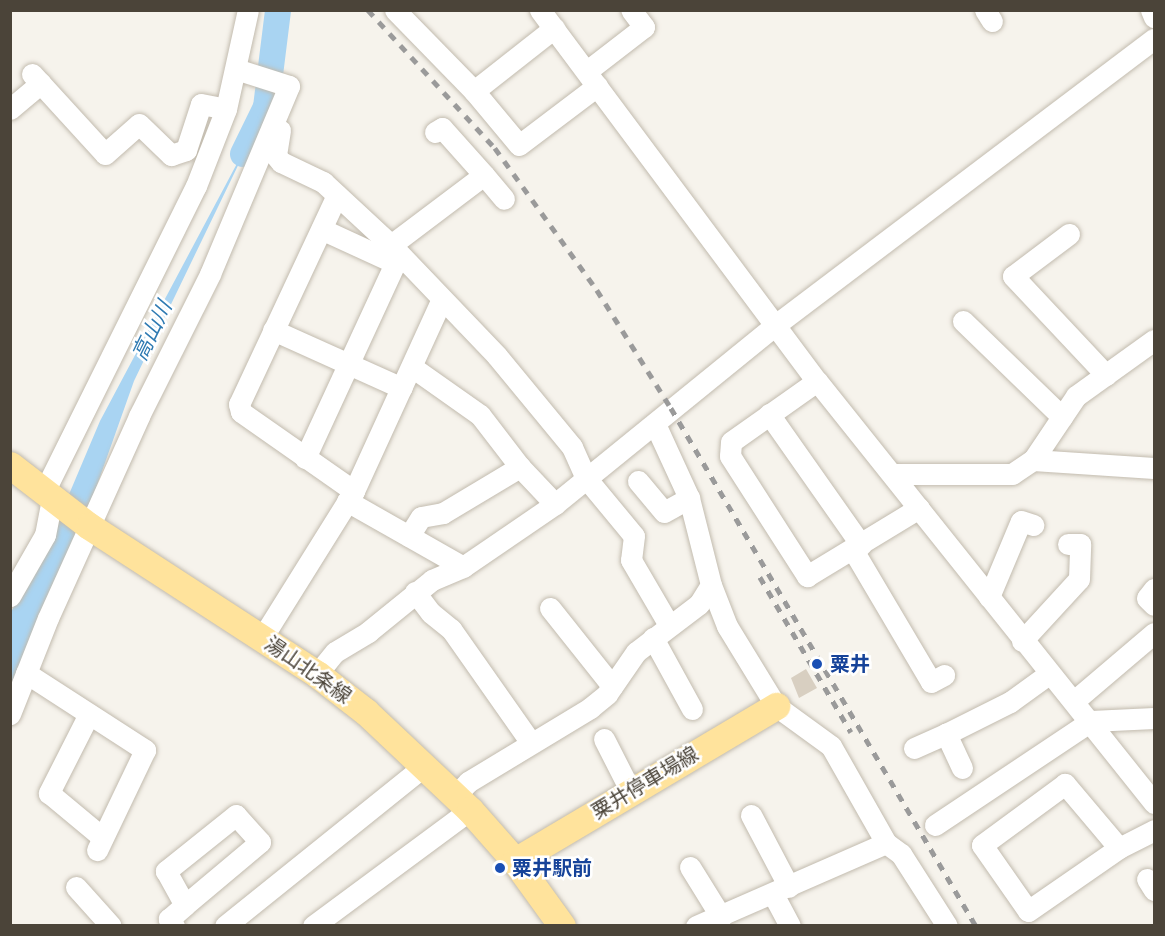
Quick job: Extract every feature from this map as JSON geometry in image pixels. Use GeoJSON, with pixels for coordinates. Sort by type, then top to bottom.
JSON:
{"type":"FeatureCollection","features":[{"type":"Feature","properties":{"kind":"main road","name":"湯山北条線"},"geometry":{"type":"LineString","coordinates":[[10,465],[86,524],[317,674],[425,765],[463,802],[515,861],[562,926]]}},
{"type":"Feature","properties":{"kind":"main road","name":"粟井停車場線"},"geometry":{"type":"LineString","coordinates":[[515,861],[776,706]]}},
{"type":"Feature","properties":{"kind":"street"},"geometry":{"type":"LineString","coordinates":[[10,577],[51,498],[196,186],[239,70],[249,10]]}},
{"type":"Feature","properties":{"kind":"street"},"geometry":{"type":"LineString","coordinates":[[540,10],[774,326],[1023,641],[1074,700],[1155,802]]}},
{"type":"Feature","properties":{"kind":"street"},"geometry":{"type":"LineString","coordinates":[[405,13],[519,145],[644,27],[631,10]]}},
{"type":"Feature","properties":{"kind":"street"},"geometry":{"type":"LineString","coordinates":[[1150,10],[1155,17]]}},
{"type":"Feature","properties":{"kind":"street"},"geometry":{"type":"LineString","coordinates":[[474,91],[554,28]]}},
{"type":"Feature","properties":{"kind":"street"},"geometry":{"type":"LineString","coordinates":[[317,674],[335,652],[368,632],[432,580],[463,567],[555,504],[774,326],[1155,39]]}},
{"type":"Feature","properties":{"kind":"street"},"geometry":{"type":"LineString","coordinates":[[239,70],[285,84]]}},
{"type":"Feature","properties":{"kind":"street"},"geometry":{"type":"LineString","coordinates":[[10,109],[36,78],[105,154],[139,124],[171,155],[186,150],[201,104],[226,110]]}},
{"type":"Feature","properties":{"kind":"street"},"geometry":{"type":"LineString","coordinates":[[285,84],[276,156],[322,182],[391,245],[497,356],[572,447],[586,478],[634,536],[631,560],[692,709]]}},
{"type":"Feature","properties":{"kind":"street"},"geometry":{"type":"LineString","coordinates":[[10,714],[86,524],[210,274],[285,84]]}},
{"type":"Feature","properties":{"kind":"street"},"geometry":{"type":"LineString","coordinates":[[435,132],[442,128],[504,199]]}},
{"type":"Feature","properties":{"kind":"street"},"geometry":{"type":"LineString","coordinates":[[391,245],[484,175]]}},
{"type":"Feature","properties":{"kind":"street"},"geometry":{"type":"LineString","coordinates":[[337,195],[242,396],[241,412],[305,458],[351,496],[409,536],[463,567]]}},
{"type":"Feature","properties":{"kind":"street"},"geometry":{"type":"LineString","coordinates":[[305,458],[395,263],[321,230]]}},
{"type":"Feature","properties":{"kind":"street"},"geometry":{"type":"LineString","coordinates":[[1069,234],[1013,276],[1106,375]]}},
{"type":"Feature","properties":{"kind":"street"},"geometry":{"type":"LineString","coordinates":[[262,638],[351,496],[442,299]]}},
{"type":"Feature","properties":{"kind":"street"},"geometry":{"type":"LineString","coordinates":[[963,321],[1062,417]]}},
{"type":"Feature","properties":{"kind":"street"},"geometry":{"type":"LineString","coordinates":[[273,330],[402,388]]}},
{"type":"Feature","properties":{"kind":"street"},"geometry":{"type":"LineString","coordinates":[[893,474],[1012,474],[1033,460],[1076,396],[1155,340]]}},
{"type":"Feature","properties":{"kind":"street"},"geometry":{"type":"LineString","coordinates":[[412,367],[480,415],[520,467],[555,504]]}},
{"type":"Feature","properties":{"kind":"street"},"geometry":{"type":"LineString","coordinates":[[817,381],[731,442],[730,456],[807,576],[857,548],[919,508]]}},
{"type":"Feature","properties":{"kind":"street"},"geometry":{"type":"LineString","coordinates":[[770,414],[857,548],[931,682],[944,675]]}},
{"type":"Feature","properties":{"kind":"street"},"geometry":{"type":"LineString","coordinates":[[655,424],[689,498],[711,585],[727,626],[776,706],[831,746],[886,843],[901,854],[947,926]]}},
{"type":"Feature","properties":{"kind":"street"},"geometry":{"type":"LineString","coordinates":[[1033,460],[1155,468]]}},
{"type":"Feature","properties":{"kind":"street"},"geometry":{"type":"LineString","coordinates":[[409,536],[421,517],[443,513],[520,467]]}},
{"type":"Feature","properties":{"kind":"street"},"geometry":{"type":"LineString","coordinates":[[638,481],[664,512],[689,498]]}},
{"type":"Feature","properties":{"kind":"street"},"geometry":{"type":"LineString","coordinates":[[10,596],[45,535],[51,498]]}},
{"type":"Feature","properties":{"kind":"street"},"geometry":{"type":"LineString","coordinates":[[988,597],[1021,521],[1033,525]]}},
{"type":"Feature","properties":{"kind":"street"},"geometry":{"type":"LineString","coordinates":[[1023,641],[1079,579],[1080,544],[1068,544]]}},
{"type":"Feature","properties":{"kind":"street"},"geometry":{"type":"LineString","coordinates":[[313,926],[463,802],[468,782],[590,708],[612,686],[636,652],[699,604],[711,585]]}},
{"type":"Feature","properties":{"kind":"street"},"geometry":{"type":"LineString","coordinates":[[1155,589],[1147,598],[1155,605]]}},
{"type":"Feature","properties":{"kind":"street"},"geometry":{"type":"LineString","coordinates":[[416,592],[431,613],[451,629],[531,743]]}},
{"type":"Feature","properties":{"kind":"street"},"geometry":{"type":"LineString","coordinates":[[550,608],[612,686]]}},
{"type":"Feature","properties":{"kind":"street"},"geometry":{"type":"LineString","coordinates":[[1074,700],[1155,633]]}},
{"type":"Feature","properties":{"kind":"street"},"geometry":{"type":"LineString","coordinates":[[26,673],[145,750],[100,844],[49,793],[89,714]]}},
{"type":"Feature","properties":{"kind":"street"},"geometry":{"type":"LineString","coordinates":[[914,748],[1010,702],[1050,673]]}},
{"type":"Feature","properties":{"kind":"street"},"geometry":{"type":"LineString","coordinates":[[935,825],[1091,721],[1155,718]]}},
{"type":"Feature","properties":{"kind":"street"},"geometry":{"type":"LineString","coordinates":[[946,734],[962,768]]}},
{"type":"Feature","properties":{"kind":"street"},"geometry":{"type":"LineString","coordinates":[[604,739],[631,792]]}},
{"type":"Feature","properties":{"kind":"street"},"geometry":{"type":"LineString","coordinates":[[225,926],[425,765]]}},
{"type":"Feature","properties":{"kind":"street"},"geometry":{"type":"LineString","coordinates":[[1119,848],[1065,784],[982,845],[1028,911],[1119,848],[1155,830]]}},
{"type":"Feature","properties":{"kind":"street"},"geometry":{"type":"LineString","coordinates":[[751,815],[781,891],[790,926]]}},
{"type":"Feature","properties":{"kind":"street"},"geometry":{"type":"LineString","coordinates":[[696,926],[781,891],[858,852],[886,843]]}},
{"type":"Feature","properties":{"kind":"street"},"geometry":{"type":"LineString","coordinates":[[690,867],[721,917]]}},
{"type":"Feature","properties":{"kind":"street"},"geometry":{"type":"LineString","coordinates":[[76,887],[97,921]]}},
{"type":"Feature","properties":{"kind":"street"},"geometry":{"type":"LineString","coordinates":[[174,926],[169,919],[185,905]]}},
{"type":"Feature","properties":{"kind":"water"},"geometry":{"type":"Polygon","coordinates":[[[258,124],[134,381],[95,491],[11,689],[11,612],[51,537],[100,421],[258,124]]]}},
{"type":"Feature","properties":{"kind":"building"},"geometry":{"type":"Polygon","coordinates":[[[806,669],[817,688],[799,698],[791,678],[806,669]]]}},
{"type":"Feature","properties":{"kind":"waterway","name":"高山川"},"geometry":{"type":"LineString","coordinates":[[243,154],[266,107],[278,10]]}},
{"type":"Feature","properties":{"kind":"railway"},"geometry":{"type":"LineString","coordinates":[[368,10],[495,148],[597,290],[671,408],[976,926]]}},
{"type":"Feature","properties":{"kind":"railway"},"geometry":{"type":"LineString","coordinates":[[760,577],[851,732]]}},
{"type":"Feature","properties":{"kind":"place","name":"粟井"},"geometry":{"type":"Point","coordinates":[817,664]}},
{"type":"Feature","properties":{"kind":"place","name":"粟井駅前"},"geometry":{"type":"Point","coordinates":[500,868]}}]}
